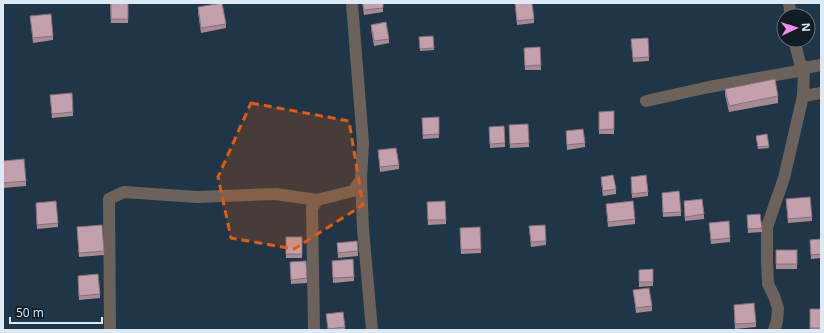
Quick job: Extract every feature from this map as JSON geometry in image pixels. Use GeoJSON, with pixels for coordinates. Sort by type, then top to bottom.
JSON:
{"type":"FeatureCollection","features":[{"type":"Feature","properties":{"kind":"street"},"geometry":{"type":"LineString","coordinates":[[352,3],[363,142],[361,180],[363,229],[372,330]]}},
{"type":"Feature","properties":{"kind":"street"},"geometry":{"type":"LineString","coordinates":[[774,330],[777,321],[778,308],[768,284],[767,227],[784,178],[803,96],[805,69],[800,63],[796,48]]}},
{"type":"Feature","properties":{"kind":"street"},"geometry":{"type":"LineString","coordinates":[[646,101],[821,65]]}},
{"type":"Feature","properties":{"kind":"street"},"geometry":{"type":"LineString","coordinates":[[803,96],[821,94]]}},
{"type":"Feature","properties":{"kind":"street"},"geometry":{"type":"LineString","coordinates":[[110,330],[109,199],[124,192],[197,197],[276,194],[317,200],[353,191],[361,180]]}},
{"type":"Feature","properties":{"kind":"street"},"geometry":{"type":"LineString","coordinates":[[314,330],[312,208],[317,200]]}},
{"type":"Feature","properties":{"kind":"highlighted area"},"geometry":{"type":"Polygon","coordinates":[[[251,103],[349,121],[363,205],[294,249],[231,238],[218,177],[251,103]]]}},
{"type":"Feature","properties":{"kind":"building"},"geometry":{"type":"Polygon","coordinates":[[[111,3],[128,3],[128,19],[111,19],[111,3]]]}},
{"type":"Feature","properties":{"kind":"building"},"geometry":{"type":"Polygon","coordinates":[[[222,3],[226,24],[201,28],[198,7],[222,3]]]}},
{"type":"Feature","properties":{"kind":"building"},"geometry":{"type":"Polygon","coordinates":[[[363,3],[383,3],[383,8],[364,10],[363,3]]]}},
{"type":"Feature","properties":{"kind":"building"},"geometry":{"type":"Polygon","coordinates":[[[515,3],[532,3],[534,19],[517,21],[515,3]]]}},
{"type":"Feature","properties":{"kind":"building"},"geometry":{"type":"Polygon","coordinates":[[[51,14],[53,36],[33,38],[30,16],[51,14]]]}},
{"type":"Feature","properties":{"kind":"building"},"geometry":{"type":"Polygon","coordinates":[[[386,22],[389,39],[374,41],[371,25],[386,22]]]}},
{"type":"Feature","properties":{"kind":"building"},"geometry":{"type":"Polygon","coordinates":[[[433,36],[434,48],[420,49],[419,37],[433,36]]]}},
{"type":"Feature","properties":{"kind":"building"},"geometry":{"type":"Polygon","coordinates":[[[648,38],[649,57],[633,58],[631,39],[648,38]]]}},
{"type":"Feature","properties":{"kind":"building"},"geometry":{"type":"Polygon","coordinates":[[[540,47],[541,65],[525,66],[524,48],[540,47]]]}},
{"type":"Feature","properties":{"kind":"building"},"geometry":{"type":"Polygon","coordinates":[[[775,79],[778,96],[729,106],[725,89],[775,79]]]}},
{"type":"Feature","properties":{"kind":"building"},"geometry":{"type":"Polygon","coordinates":[[[72,93],[73,112],[52,114],[50,95],[72,93]]]}},
{"type":"Feature","properties":{"kind":"building"},"geometry":{"type":"Polygon","coordinates":[[[614,111],[614,129],[599,130],[599,112],[614,111]]]}},
{"type":"Feature","properties":{"kind":"building"},"geometry":{"type":"Polygon","coordinates":[[[439,117],[439,134],[423,135],[422,118],[439,117]]]}},
{"type":"Feature","properties":{"kind":"building"},"geometry":{"type":"Polygon","coordinates":[[[528,124],[529,143],[510,144],[509,125],[528,124]]]}},
{"type":"Feature","properties":{"kind":"building"},"geometry":{"type":"Polygon","coordinates":[[[504,126],[505,143],[490,144],[489,127],[504,126]]]}},
{"type":"Feature","properties":{"kind":"building"},"geometry":{"type":"Polygon","coordinates":[[[583,129],[585,143],[567,145],[566,131],[583,129]]]}},
{"type":"Feature","properties":{"kind":"building"},"geometry":{"type":"Polygon","coordinates":[[[767,134],[769,146],[758,147],[756,136],[767,134]]]}},
{"type":"Feature","properties":{"kind":"building"},"geometry":{"type":"Polygon","coordinates":[[[396,148],[399,165],[380,167],[378,150],[396,148]]]}},
{"type":"Feature","properties":{"kind":"building"},"geometry":{"type":"Polygon","coordinates":[[[24,159],[26,181],[3,183],[3,161],[24,159]]]}},
{"type":"Feature","properties":{"kind":"building"},"geometry":{"type":"Polygon","coordinates":[[[613,175],[616,189],[603,191],[601,177],[613,175]]]}},
{"type":"Feature","properties":{"kind":"building"},"geometry":{"type":"Polygon","coordinates":[[[646,175],[648,192],[632,194],[631,177],[646,175]]]}},
{"type":"Feature","properties":{"kind":"building"},"geometry":{"type":"Polygon","coordinates":[[[679,191],[681,212],[663,213],[662,193],[679,191]]]}},
{"type":"Feature","properties":{"kind":"building"},"geometry":{"type":"Polygon","coordinates":[[[810,197],[812,217],[788,219],[786,199],[810,197]]]}},
{"type":"Feature","properties":{"kind":"building"},"geometry":{"type":"Polygon","coordinates":[[[702,199],[704,214],[685,217],[684,201],[702,199]]]}},
{"type":"Feature","properties":{"kind":"building"},"geometry":{"type":"Polygon","coordinates":[[[56,201],[58,223],[37,225],[36,203],[56,201]]]}},
{"type":"Feature","properties":{"kind":"building"},"geometry":{"type":"Polygon","coordinates":[[[445,201],[446,220],[428,220],[427,202],[445,201]]]}},
{"type":"Feature","properties":{"kind":"building"},"geometry":{"type":"Polygon","coordinates":[[[633,201],[635,219],[608,222],[606,204],[633,201]]]}},
{"type":"Feature","properties":{"kind":"building"},"geometry":{"type":"Polygon","coordinates":[[[760,214],[762,228],[748,229],[747,215],[760,214]]]}},
{"type":"Feature","properties":{"kind":"building"},"geometry":{"type":"Polygon","coordinates":[[[729,221],[730,238],[711,240],[709,223],[729,221]]]}},
{"type":"Feature","properties":{"kind":"building"},"geometry":{"type":"Polygon","coordinates":[[[102,225],[104,251],[79,253],[77,227],[102,225]]]}},
{"type":"Feature","properties":{"kind":"building"},"geometry":{"type":"Polygon","coordinates":[[[545,225],[546,241],[531,242],[529,226],[545,225]]]}},
{"type":"Feature","properties":{"kind":"building"},"geometry":{"type":"Polygon","coordinates":[[[480,227],[481,249],[461,250],[460,228],[480,227]]]}},
{"type":"Feature","properties":{"kind":"building"},"geometry":{"type":"Polygon","coordinates":[[[286,237],[302,237],[302,254],[286,254],[286,237]]]}},
{"type":"Feature","properties":{"kind":"building"},"geometry":{"type":"Polygon","coordinates":[[[821,239],[821,254],[811,255],[810,240],[821,239]]]}},
{"type":"Feature","properties":{"kind":"building"},"geometry":{"type":"Polygon","coordinates":[[[357,241],[358,251],[338,253],[337,243],[357,241]]]}},
{"type":"Feature","properties":{"kind":"building"},"geometry":{"type":"Polygon","coordinates":[[[776,250],[797,250],[797,264],[776,264],[776,250]]]}},
{"type":"Feature","properties":{"kind":"building"},"geometry":{"type":"Polygon","coordinates":[[[353,259],[354,277],[333,278],[332,261],[353,259]]]}},
{"type":"Feature","properties":{"kind":"building"},"geometry":{"type":"Polygon","coordinates":[[[306,261],[307,278],[291,280],[290,262],[306,261]]]}},
{"type":"Feature","properties":{"kind":"building"},"geometry":{"type":"Polygon","coordinates":[[[653,269],[653,282],[639,282],[639,270],[653,269]]]}},
{"type":"Feature","properties":{"kind":"building"},"geometry":{"type":"Polygon","coordinates":[[[98,274],[100,294],[79,296],[78,276],[98,274]]]}},
{"type":"Feature","properties":{"kind":"building"},"geometry":{"type":"Polygon","coordinates":[[[649,288],[652,306],[636,308],[633,290],[649,288]]]}},
{"type":"Feature","properties":{"kind":"building"},"geometry":{"type":"Polygon","coordinates":[[[754,303],[756,323],[735,324],[734,305],[754,303]]]}},
{"type":"Feature","properties":{"kind":"building"},"geometry":{"type":"Polygon","coordinates":[[[810,309],[821,309],[821,328],[810,328],[810,309]]]}},
{"type":"Feature","properties":{"kind":"building"},"geometry":{"type":"Polygon","coordinates":[[[343,312],[345,327],[328,329],[326,314],[343,312]]]}}]}
